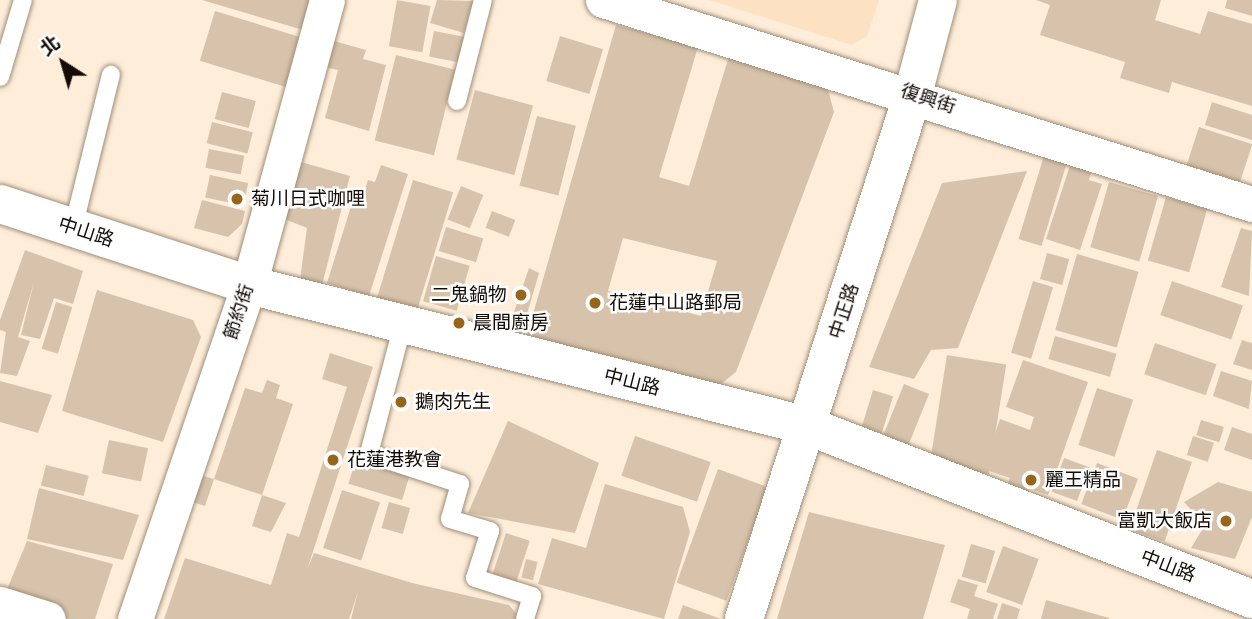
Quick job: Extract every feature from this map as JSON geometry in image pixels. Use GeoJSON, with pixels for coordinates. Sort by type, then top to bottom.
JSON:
{"type":"FeatureCollection","features":[{"type":"Feature","properties":{"kind":"street","name":"節約街"},"geometry":{"type":"LineString","coordinates":[[135,619],[248,285],[327,0]]}},
{"type":"Feature","properties":{"kind":"street","name":"復興街"},"geometry":{"type":"LineString","coordinates":[[603,0],[913,94],[1252,204]]}},
{"type":"Feature","properties":{"kind":"street","name":"中正路"},"geometry":{"type":"LineString","coordinates":[[744,619],[913,94],[938,0]]}},
{"type":"Feature","properties":{"kind":"street","name":"中山路"},"geometry":{"type":"LineString","coordinates":[[0,204],[248,285],[808,426],[1252,599]]}},
{"type":"Feature","properties":{"kind":"street"},"geometry":{"type":"LineString","coordinates":[[0,604],[48,619]]}},
{"type":"Feature","properties":{"kind":"lane"},"geometry":{"type":"LineString","coordinates":[[0,77],[23,0]]}},
{"type":"Feature","properties":{"kind":"lane"},"geometry":{"type":"LineString","coordinates":[[457,101],[483,0]]}},
{"type":"Feature","properties":{"kind":"lane"},"geometry":{"type":"LineString","coordinates":[[73,228],[111,75]]}},
{"type":"Feature","properties":{"kind":"lane"},"geometry":{"type":"LineString","coordinates":[[402,324],[369,454],[460,484],[450,519],[490,531],[475,578],[532,596],[525,619]]}},
{"type":"Feature","properties":{"kind":"shaded area"},"geometry":{"type":"Polygon","coordinates":[[[709,0],[879,0],[867,36],[852,45],[709,0]]]}},
{"type":"Feature","properties":{"kind":"building"},"geometry":{"type":"Polygon","coordinates":[[[202,0],[312,0],[303,30],[202,0]]]}},
{"type":"Feature","properties":{"kind":"building"},"geometry":{"type":"Polygon","coordinates":[[[397,0],[430,6],[422,52],[389,46],[397,0]]]}},
{"type":"Feature","properties":{"kind":"building"},"geometry":{"type":"Polygon","coordinates":[[[437,0],[473,1],[464,33],[430,23],[437,0]]]}},
{"type":"Feature","properties":{"kind":"building"},"geometry":{"type":"Polygon","coordinates":[[[1036,0],[1161,0],[1155,20],[1200,34],[1208,11],[1252,24],[1252,106],[1172,82],[1169,93],[1120,78],[1125,62],[1040,35],[1050,5],[1036,0]]]}},
{"type":"Feature","properties":{"kind":"building"},"geometry":{"type":"Polygon","coordinates":[[[1227,0],[1252,0],[1252,16],[1225,8],[1227,0]]]}},
{"type":"Feature","properties":{"kind":"building"},"geometry":{"type":"Polygon","coordinates":[[[215,11],[305,38],[290,88],[200,61],[215,11]]]}},
{"type":"Feature","properties":{"kind":"building"},"geometry":{"type":"Polygon","coordinates":[[[616,25],[698,47],[659,177],[689,186],[730,53],[827,86],[834,112],[736,372],[716,388],[527,335],[616,25]],[[623,238],[608,291],[701,316],[717,261],[623,238]]]}},
{"type":"Feature","properties":{"kind":"building"},"geometry":{"type":"Polygon","coordinates":[[[434,31],[469,38],[464,63],[429,57],[434,31]]]}},
{"type":"Feature","properties":{"kind":"building"},"geometry":{"type":"Polygon","coordinates":[[[560,36],[603,49],[589,94],[546,81],[560,36]]]}},
{"type":"Feature","properties":{"kind":"building"},"geometry":{"type":"Polygon","coordinates":[[[334,41],[366,50],[363,59],[386,65],[369,131],[325,118],[338,70],[324,67],[334,41]]]}},
{"type":"Feature","properties":{"kind":"building"},"geometry":{"type":"Polygon","coordinates":[[[396,55],[455,70],[434,155],[375,140],[396,55]]]}},
{"type":"Feature","properties":{"kind":"building"},"geometry":{"type":"Polygon","coordinates":[[[475,90],[533,106],[514,175],[456,160],[475,90]]]}},
{"type":"Feature","properties":{"kind":"building"},"geometry":{"type":"Polygon","coordinates":[[[222,92],[256,101],[249,128],[215,119],[222,92]]]}},
{"type":"Feature","properties":{"kind":"building"},"geometry":{"type":"Polygon","coordinates":[[[1212,102],[1252,115],[1252,140],[1205,125],[1212,102]]]}},
{"type":"Feature","properties":{"kind":"building"},"geometry":{"type":"Polygon","coordinates":[[[537,116],[576,126],[558,196],[520,186],[537,116]]]}},
{"type":"Feature","properties":{"kind":"building"},"geometry":{"type":"Polygon","coordinates":[[[212,122],[253,132],[247,154],[207,143],[212,122]]]}},
{"type":"Feature","properties":{"kind":"building"},"geometry":{"type":"Polygon","coordinates":[[[1199,127],[1252,144],[1239,184],[1186,167],[1199,127]]]}},
{"type":"Feature","properties":{"kind":"building"},"geometry":{"type":"Polygon","coordinates":[[[209,149],[244,156],[241,175],[205,168],[209,149]]]}},
{"type":"Feature","properties":{"kind":"building"},"geometry":{"type":"Polygon","coordinates":[[[1046,149],[1069,156],[1041,246],[1019,239],[1046,149]]]}},
{"type":"Feature","properties":{"kind":"building"},"geometry":{"type":"Polygon","coordinates":[[[1073,156],[1094,162],[1089,180],[1102,184],[1080,250],[1046,239],[1073,156]]]}},
{"type":"Feature","properties":{"kind":"building"},"geometry":{"type":"Polygon","coordinates":[[[294,160],[350,176],[322,285],[299,287],[307,228],[277,216],[294,160]]]}},
{"type":"Feature","properties":{"kind":"building"},"geometry":{"type":"Polygon","coordinates":[[[381,165],[408,174],[369,296],[327,283],[354,197],[362,199],[368,180],[375,182],[381,165]]]}},
{"type":"Feature","properties":{"kind":"building"},"geometry":{"type":"Polygon","coordinates":[[[1027,171],[958,348],[931,350],[914,379],[869,367],[942,183],[1027,171]]]}},
{"type":"Feature","properties":{"kind":"building"},"geometry":{"type":"Polygon","coordinates":[[[210,175],[248,183],[243,206],[205,197],[210,175]]]}},
{"type":"Feature","properties":{"kind":"building"},"geometry":{"type":"Polygon","coordinates":[[[413,180],[453,192],[416,314],[376,301],[413,180]]]}},
{"type":"Feature","properties":{"kind":"building"},"geometry":{"type":"Polygon","coordinates":[[[1109,182],[1158,196],[1139,261],[1090,247],[1109,182]]]}},
{"type":"Feature","properties":{"kind":"building"},"geometry":{"type":"Polygon","coordinates":[[[461,186],[483,195],[470,228],[448,219],[461,186]]]}},
{"type":"Feature","properties":{"kind":"building"},"geometry":{"type":"Polygon","coordinates":[[[1166,197],[1207,209],[1189,272],[1148,260],[1166,197]]]}},
{"type":"Feature","properties":{"kind":"building"},"geometry":{"type":"Polygon","coordinates":[[[202,200],[245,211],[242,224],[228,237],[194,228],[202,200]]]}},
{"type":"Feature","properties":{"kind":"building"},"geometry":{"type":"Polygon","coordinates":[[[492,211],[515,220],[509,237],[486,228],[492,211]]]}},
{"type":"Feature","properties":{"kind":"building"},"geometry":{"type":"Polygon","coordinates":[[[446,227],[483,238],[476,262],[439,251],[446,227]]]}},
{"type":"Feature","properties":{"kind":"building"},"geometry":{"type":"Polygon","coordinates":[[[1241,228],[1252,231],[1249,296],[1221,287],[1241,228]]]}},
{"type":"Feature","properties":{"kind":"building"},"geometry":{"type":"Polygon","coordinates":[[[25,250],[83,271],[73,304],[54,298],[40,339],[21,335],[34,282],[18,337],[30,341],[17,376],[0,373],[6,332],[0,330],[0,320],[25,250]]]}},
{"type":"Feature","properties":{"kind":"building"},"geometry":{"type":"Polygon","coordinates":[[[1047,253],[1069,259],[1062,285],[1040,279],[1047,253]]]}},
{"type":"Feature","properties":{"kind":"building"},"geometry":{"type":"Polygon","coordinates":[[[1077,254],[1139,272],[1117,348],[1055,330],[1077,254]]]}},
{"type":"Feature","properties":{"kind":"building"},"geometry":{"type":"Polygon","coordinates":[[[436,256],[470,266],[457,311],[423,301],[436,256]]]}},
{"type":"Feature","properties":{"kind":"building"},"geometry":{"type":"Polygon","coordinates":[[[529,268],[539,273],[520,338],[508,330],[529,268]]]}},
{"type":"Feature","properties":{"kind":"building"},"geometry":{"type":"Polygon","coordinates":[[[1033,281],[1053,287],[1031,359],[1011,353],[1033,281]]]}},
{"type":"Feature","properties":{"kind":"building"},"geometry":{"type":"Polygon","coordinates":[[[1172,281],[1243,305],[1231,339],[1160,315],[1172,281]]]}},
{"type":"Feature","properties":{"kind":"building"},"geometry":{"type":"Polygon","coordinates":[[[97,290],[193,320],[201,337],[163,442],[62,411],[97,290]]]}},
{"type":"Feature","properties":{"kind":"building"},"geometry":{"type":"Polygon","coordinates":[[[56,302],[72,307],[58,354],[42,349],[56,302]]]}},
{"type":"Feature","properties":{"kind":"building"},"geometry":{"type":"Polygon","coordinates":[[[1055,336],[1117,354],[1110,377],[1048,359],[1055,336]]]}},
{"type":"Feature","properties":{"kind":"building"},"geometry":{"type":"Polygon","coordinates":[[[1242,340],[1252,343],[1252,370],[1233,364],[1242,340]]]}},
{"type":"Feature","properties":{"kind":"building"},"geometry":{"type":"Polygon","coordinates":[[[1155,343],[1216,364],[1206,395],[1144,374],[1155,343]]]}},
{"type":"Feature","properties":{"kind":"building"},"geometry":{"type":"Polygon","coordinates":[[[330,353],[373,367],[307,570],[314,553],[412,583],[509,605],[521,619],[351,619],[358,592],[349,619],[164,619],[185,558],[271,585],[287,533],[299,537],[347,387],[322,379],[330,353]]]}},
{"type":"Feature","properties":{"kind":"building"},"geometry":{"type":"Polygon","coordinates":[[[947,355],[1006,364],[989,474],[930,465],[947,355]]]}},
{"type":"Feature","properties":{"kind":"building"},"geometry":{"type":"Polygon","coordinates":[[[1023,360],[1088,382],[1048,495],[1030,489],[1026,501],[1004,494],[1010,478],[983,469],[1000,419],[1030,430],[1034,417],[1006,407],[1023,360]]]}},
{"type":"Feature","properties":{"kind":"building"},"geometry":{"type":"Polygon","coordinates":[[[1221,371],[1252,381],[1249,409],[1213,396],[1221,371]]]}},
{"type":"Feature","properties":{"kind":"building"},"geometry":{"type":"Polygon","coordinates":[[[267,380],[280,385],[276,398],[293,404],[262,495],[214,479],[245,388],[262,393],[267,380]]]}},
{"type":"Feature","properties":{"kind":"building"},"geometry":{"type":"Polygon","coordinates":[[[0,381],[52,395],[38,433],[0,422],[0,381]]]}},
{"type":"Feature","properties":{"kind":"building"},"geometry":{"type":"Polygon","coordinates":[[[904,384],[929,394],[902,460],[877,450],[904,384]]]}},
{"type":"Feature","properties":{"kind":"building"},"geometry":{"type":"Polygon","coordinates":[[[1097,388],[1133,400],[1115,457],[1078,445],[1097,388]]]}},
{"type":"Feature","properties":{"kind":"building"},"geometry":{"type":"Polygon","coordinates":[[[873,390],[893,396],[880,440],[860,434],[873,390]]]}},
{"type":"Feature","properties":{"kind":"building"},"geometry":{"type":"Polygon","coordinates":[[[1201,420],[1224,427],[1219,442],[1196,435],[1201,420]]]}},
{"type":"Feature","properties":{"kind":"building"},"geometry":{"type":"Polygon","coordinates":[[[508,421],[599,463],[575,533],[468,513],[508,421]]]}},
{"type":"Feature","properties":{"kind":"building"},"geometry":{"type":"Polygon","coordinates":[[[1232,427],[1252,434],[1252,460],[1224,450],[1232,427]]]}},
{"type":"Feature","properties":{"kind":"building"},"geometry":{"type":"Polygon","coordinates":[[[635,436],[711,462],[697,502],[621,476],[635,436]]]}},
{"type":"Feature","properties":{"kind":"building"},"geometry":{"type":"Polygon","coordinates":[[[1193,436],[1214,443],[1208,462],[1187,455],[1193,436]]]}},
{"type":"Feature","properties":{"kind":"building"},"geometry":{"type":"Polygon","coordinates":[[[109,440],[148,448],[141,482],[102,473],[109,440]]]}},
{"type":"Feature","properties":{"kind":"building"},"geometry":{"type":"Polygon","coordinates":[[[1157,450],[1192,462],[1165,541],[1130,529],[1157,450]]]}},
{"type":"Feature","properties":{"kind":"building"},"geometry":{"type":"Polygon","coordinates":[[[357,456],[411,472],[402,500],[349,484],[357,456]]]}},
{"type":"Feature","properties":{"kind":"building"},"geometry":{"type":"Polygon","coordinates":[[[1064,458],[1089,467],[1077,501],[1052,492],[1064,458]]]}},
{"type":"Feature","properties":{"kind":"building"},"geometry":{"type":"Polygon","coordinates":[[[1097,463],[1138,479],[1122,520],[1081,504],[1097,463]]]}},
{"type":"Feature","properties":{"kind":"building"},"geometry":{"type":"Polygon","coordinates":[[[46,465],[89,476],[84,496],[41,485],[46,465]]]}},
{"type":"Feature","properties":{"kind":"building"},"geometry":{"type":"Polygon","coordinates":[[[718,469],[768,487],[726,601],[677,583],[718,469]]]}},
{"type":"Feature","properties":{"kind":"building"},"geometry":{"type":"Polygon","coordinates":[[[203,476],[214,479],[205,506],[189,501],[203,476]]]}},
{"type":"Feature","properties":{"kind":"building","name":"富凱大飯店"},"geometry":{"type":"Polygon","coordinates":[[[1218,482],[1252,492],[1252,517],[1235,559],[1191,548],[1205,525],[1184,502],[1218,482]]]}},
{"type":"Feature","properties":{"kind":"building"},"geometry":{"type":"Polygon","coordinates":[[[605,484],[683,507],[690,532],[664,619],[538,584],[552,538],[586,548],[605,484]]]}},
{"type":"Feature","properties":{"kind":"building"},"geometry":{"type":"Polygon","coordinates":[[[39,488],[139,515],[123,560],[27,539],[39,488]]]}},
{"type":"Feature","properties":{"kind":"building"},"geometry":{"type":"Polygon","coordinates":[[[342,490],[380,502],[361,560],[323,548],[342,490]]]}},
{"type":"Feature","properties":{"kind":"building"},"geometry":{"type":"Polygon","coordinates":[[[262,495],[286,503],[271,532],[252,526],[262,495]]]}},
{"type":"Feature","properties":{"kind":"building"},"geometry":{"type":"Polygon","coordinates":[[[389,502],[410,508],[403,534],[382,528],[389,502]]]}},
{"type":"Feature","properties":{"kind":"building"},"geometry":{"type":"Polygon","coordinates":[[[809,512],[945,545],[923,619],[777,619],[809,512]]]}},
{"type":"Feature","properties":{"kind":"building"},"geometry":{"type":"Polygon","coordinates":[[[506,533],[530,541],[516,583],[492,575],[506,533]]]}},
{"type":"Feature","properties":{"kind":"building"},"geometry":{"type":"Polygon","coordinates":[[[27,541],[113,564],[95,619],[69,619],[3,599],[27,541]]]}},
{"type":"Feature","properties":{"kind":"building"},"geometry":{"type":"Polygon","coordinates":[[[971,544],[995,551],[986,584],[962,577],[971,544]]]}},
{"type":"Feature","properties":{"kind":"building"},"geometry":{"type":"Polygon","coordinates":[[[1003,546],[1039,559],[1022,605],[986,592],[1003,546]]]}},
{"type":"Feature","properties":{"kind":"building"},"geometry":{"type":"Polygon","coordinates":[[[526,559],[538,562],[533,580],[521,577],[526,559]]]}},
{"type":"Feature","properties":{"kind":"building"},"geometry":{"type":"Polygon","coordinates":[[[958,579],[978,585],[974,596],[998,604],[993,619],[967,619],[970,609],[950,602],[958,579]]]}},
{"type":"Feature","properties":{"kind":"building"},"geometry":{"type":"Polygon","coordinates":[[[1046,600],[1109,618],[1109,619],[1041,619],[1046,600]]]}},
{"type":"Feature","properties":{"kind":"building"},"geometry":{"type":"Polygon","coordinates":[[[1002,603],[1020,609],[1017,619],[997,619],[1002,603]]]}},
{"type":"Feature","properties":{"kind":"building"},"geometry":{"type":"Polygon","coordinates":[[[683,605],[721,619],[678,619],[683,605]]]}},
{"type":"Feature","properties":{"kind":"place","name":"菊川日式咖哩"},"geometry":{"type":"Point","coordinates":[237,199]}},
{"type":"Feature","properties":{"kind":"place","name":"二鬼鍋物"},"geometry":{"type":"Point","coordinates":[521,295]}},
{"type":"Feature","properties":{"kind":"place","name":"花蓮中山路郵局"},"geometry":{"type":"Point","coordinates":[595,303]}},
{"type":"Feature","properties":{"kind":"place","name":"晨間廚房"},"geometry":{"type":"Point","coordinates":[459,323]}},
{"type":"Feature","properties":{"kind":"place","name":"鵝肉先生"},"geometry":{"type":"Point","coordinates":[401,402]}},
{"type":"Feature","properties":{"kind":"place","name":"花蓮港教會"},"geometry":{"type":"Point","coordinates":[333,460]}},
{"type":"Feature","properties":{"kind":"place","name":"麗王精品"},"geometry":{"type":"Point","coordinates":[1031,480]}},
{"type":"Feature","properties":{"kind":"place","name":"富凱大飯店"},"geometry":{"type":"Point","coordinates":[1226,521]}}]}
